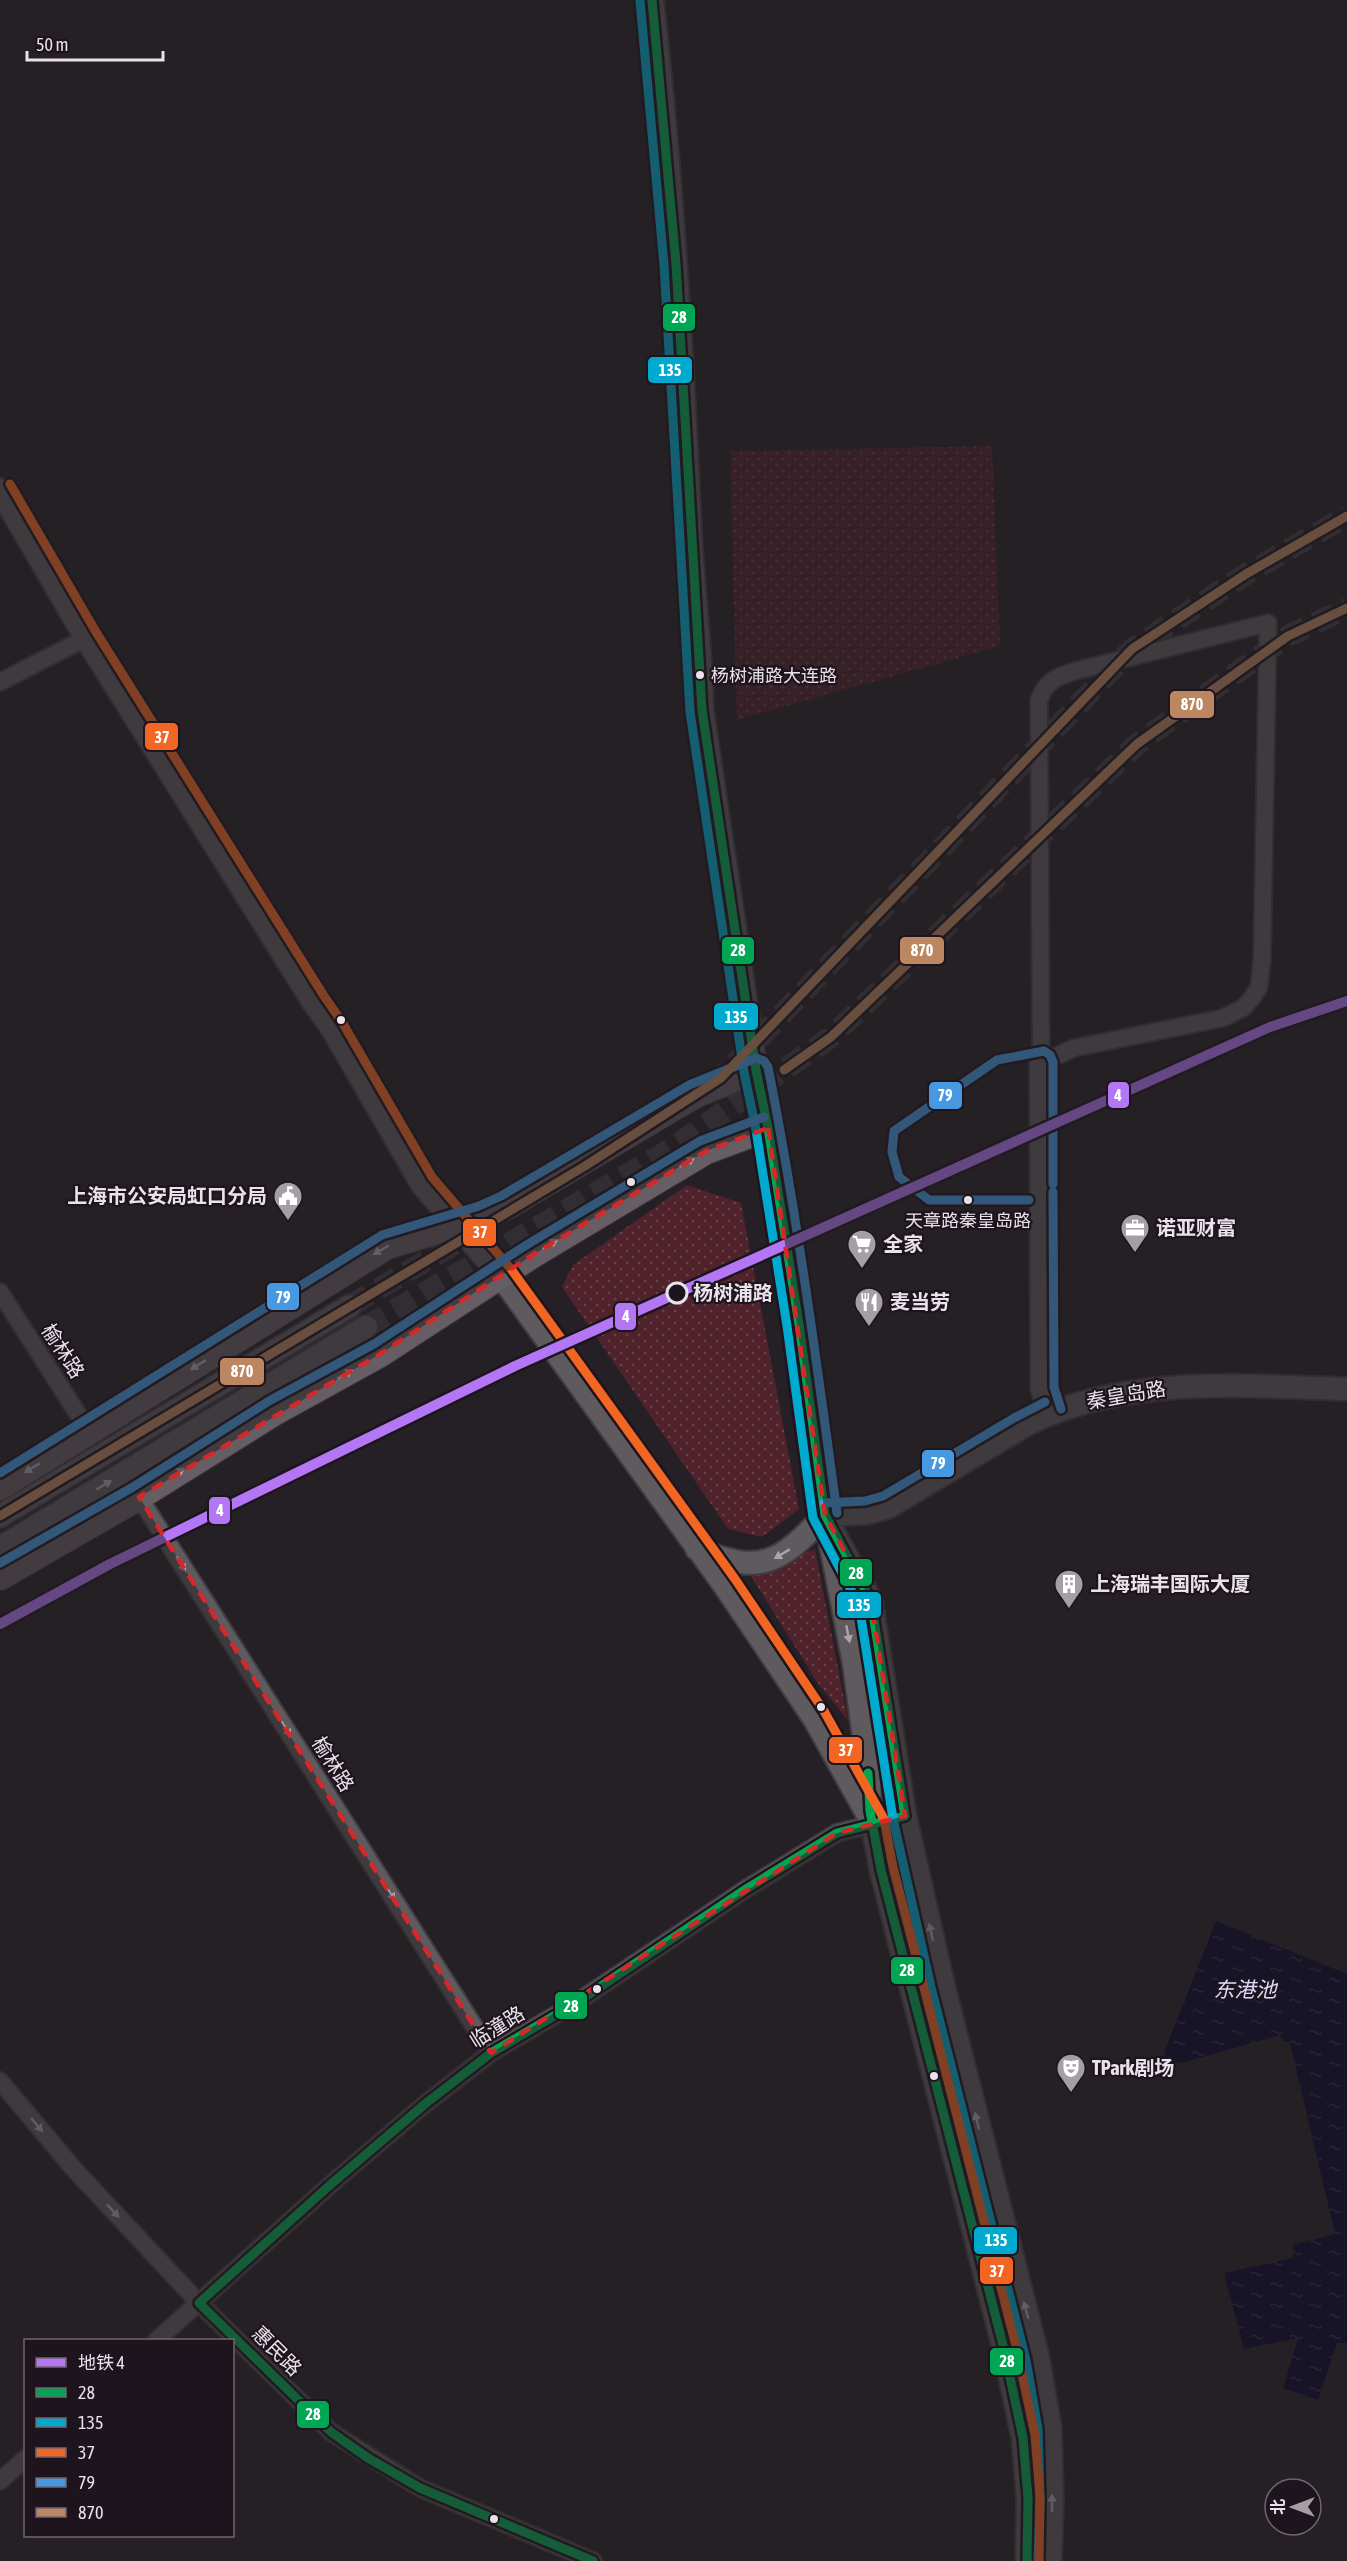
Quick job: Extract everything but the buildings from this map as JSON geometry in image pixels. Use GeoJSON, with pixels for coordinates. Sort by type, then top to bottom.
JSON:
{"type":"FeatureCollection","features":[{"type":"Feature","properties":{"kind":"main road"},"geometry":{"type":"LineString","coordinates":[[652,0],[662,83],[680,305],[694,600],[701,669],[702,710],[756,1070],[768,1128],[799,1324],[825,1515],[854,1663],[873,1824],[881,1870],[1004,2349],[1023,2438],[1028,2498],[1028,2561]]}},
{"type":"Feature","properties":{"kind":"main road"},"geometry":{"type":"LineString","coordinates":[[0,490],[86,638],[314,1004],[332,1028],[422,1184],[501,1276],[696,1548],[814,1718],[873,1824]]}},
{"type":"Feature","properties":{"kind":"main road"},"geometry":{"type":"LineString","coordinates":[[1041,1063],[1042,1389],[1050,1413]]}},
{"type":"Feature","properties":{"kind":"main road"},"geometry":{"type":"LineString","coordinates":[[0,1487],[387,1246],[456,1226],[506,1207],[695,1095],[756,1070]]}},
{"type":"Feature","properties":{"kind":"main road"},"geometry":{"type":"LineString","coordinates":[[0,1577],[139,1497],[274,1412],[380,1354],[501,1276],[706,1151],[768,1128]]}},
{"type":"Feature","properties":{"kind":"main road"},"geometry":{"type":"LineString","coordinates":[[0,1516],[350,1306]]}},
{"type":"Feature","properties":{"kind":"main road"},"geometry":{"type":"LineString","coordinates":[[0,1548],[366,1327]]}},
{"type":"Feature","properties":{"kind":"main road","name":"秦皇岛路"},"geometry":{"type":"LineString","coordinates":[[825,1515],[867,1513],[888,1507],[1020,1428],[1050,1413],[1086,1401],[1187,1385],[1347,1389]]}},
{"type":"Feature","properties":{"kind":"main road"},"geometry":{"type":"LineString","coordinates":[[696,1548],[723,1560],[748,1563],[770,1562],[795,1547],[825,1515]]}},
{"type":"Feature","properties":{"kind":"main road"},"geometry":{"type":"LineString","coordinates":[[825,1515],[871,1600],[905,1816],[943,1984],[1038,2358],[1050,2428],[1052,2502],[1050,2561]]}},
{"type":"Feature","properties":{"kind":"street"},"geometry":{"type":"LineString","coordinates":[[1268,624],[1262,960],[1259,987],[1243,1008],[1223,1018],[1074,1048],[1041,1063],[1039,700],[1043,688],[1049,681],[1075,671],[1268,624]]}},
{"type":"Feature","properties":{"kind":"street"},"geometry":{"type":"LineString","coordinates":[[0,682],[86,638]]}},
{"type":"Feature","properties":{"kind":"street","name":"榆林路"},"geometry":{"type":"LineString","coordinates":[[0,1292],[90,1433]]}},
{"type":"Feature","properties":{"kind":"street","name":"榆林路"},"geometry":{"type":"LineString","coordinates":[[139,1497],[492,2053]]}},
{"type":"Feature","properties":{"kind":"street","name":"临潼路"},"geometry":{"type":"LineString","coordinates":[[158,2339],[330,2185],[425,2104],[492,2053],[576,2003],[726,1902],[837,1833],[905,1816]]}},
{"type":"Feature","properties":{"kind":"street","name":"惠民路"},"geometry":{"type":"LineString","coordinates":[[0,2081],[73,2168],[200,2303],[331,2432],[420,2488],[593,2561]]}},
{"type":"Feature","properties":{"kind":"street"},"geometry":{"type":"LineString","coordinates":[[0,2481],[24,2460]]}},
{"type":"Feature","properties":{"kind":"highlighted area"},"geometry":{"type":"Polygon","coordinates":[[[768,1128],[825,1515],[871,1601],[905,1816],[837,1833],[491,2053],[139,1497],[380,1354],[534,1254],[706,1151],[768,1128]]]}},
{"type":"Feature","properties":{"kind":"shaded area"},"geometry":{"type":"Polygon","coordinates":[[[992,446],[1000,646],[737,720],[730,451],[992,446]]]}},
{"type":"Feature","properties":{"kind":"shaded area"},"geometry":{"type":"Polygon","coordinates":[[[687,1185],[741,1203],[799,1509],[762,1537],[728,1529],[562,1287],[573,1265],[687,1185]]]}},
{"type":"Feature","properties":{"kind":"shaded area"},"geometry":{"type":"Polygon","coordinates":[[[815,1549],[848,1720],[819,1685],[749,1573],[815,1549]]]}},
{"type":"Feature","properties":{"kind":"water","name":"东港池"},"geometry":{"type":"Polygon","coordinates":[[[1216,1921],[1347,1974],[1347,2343],[1337,2343],[1318,2400],[1283,2388],[1298,2338],[1244,2349],[1224,2273],[1293,2258],[1293,2245],[1335,2234],[1290,2043],[1283,2041],[1280,2035],[1157,2070],[1216,1921]]]}},
{"type":"Feature","properties":{"kind":"tunnel"},"geometry":{"type":"LineString","coordinates":[[711,1085],[721,1078],[1132,649],[1246,574],[1347,516]]}},
{"type":"Feature","properties":{"kind":"tunnel"},"geometry":{"type":"LineString","coordinates":[[366,1327],[671,1149],[831,1037],[1137,744],[1288,636],[1347,608]]}},
{"type":"Feature","properties":{"kind":"tunnel"},"geometry":{"type":"LineString","coordinates":[[350,1306],[484,1226]]}},
{"type":"Feature","properties":{"kind":"metro line","name":"4"},"geometry":{"type":"LineString","coordinates":[[0,1624],[110,1564],[515,1366],[1270,1027],[1347,1001]]}},
{"type":"Feature","properties":{"kind":"transit line","name":"28"},"geometry":{"type":"LineString","coordinates":[[593,2561],[420,2488],[368,2458],[331,2432],[199,2303],[330,2185],[425,2104],[491,2053],[576,2003],[746,1889],[837,1833],[905,1816],[871,1601],[825,1515],[799,1324],[768,1128],[756,1070],[702,710],[676,264],[652,0]]}},
{"type":"Feature","properties":{"kind":"transit line","name":"135"},"geometry":{"type":"LineString","coordinates":[[640,1],[664,265],[690,712],[744,1072],[756,1130],[787,1326],[813,1518],[859,1605],[893,1819],[931,1987],[1026,2360],[1038,2429],[1040,2502],[1038,2561]]}},
{"type":"Feature","properties":{"kind":"transit line","name":"37"},"geometry":{"type":"LineString","coordinates":[[10,484],[96,632],[342,1022],[432,1177],[511,1269],[735,1579],[824,1711],[884,1819],[893,1867],[1016,2346],[1035,2435],[1040,2497],[1039,2561]]}},
{"type":"Feature","properties":{"kind":"transit line","name":"870"},"geometry":{"type":"LineString","coordinates":[[0,1516],[585,1166],[721,1078],[1132,649],[1246,574],[1347,516]]}},
{"type":"Feature","properties":{"kind":"transit line","name":"870"},"geometry":{"type":"LineString","coordinates":[[784,1070],[831,1037],[1137,744],[1288,636],[1347,608]]}},
{"type":"Feature","properties":{"kind":"transit line","name":"79"},"geometry":{"type":"LineString","coordinates":[[1029,1200],[929,1200],[899,1177],[892,1152],[894,1131],[997,1060],[1044,1051],[1050,1055],[1053,1062],[1053,1184]]}},
{"type":"Feature","properties":{"kind":"transit line","name":"79"},"geometry":{"type":"LineString","coordinates":[[0,1473],[382,1235],[479,1206],[501,1196],[689,1085],[756,1058],[764,1061],[768,1067],[788,1178],[837,1513]]}},
{"type":"Feature","properties":{"kind":"transit line","name":"79"},"geometry":{"type":"LineString","coordinates":[[0,1563],[133,1487],[269,1401],[374,1344],[528,1244],[700,1141],[764,1117]]}},
{"type":"Feature","properties":{"kind":"transit line","name":"79"},"geometry":{"type":"LineString","coordinates":[[1053,1192],[1054,1387],[1061,1409]]}},
{"type":"Feature","properties":{"kind":"transit line","name":"79"},"geometry":{"type":"LineString","coordinates":[[824,1503],[865,1501],[883,1496],[1045,1402]]}},
{"type":"Feature","properties":{"kind":"transit line","name":"28"},"geometry":{"type":"LineString","coordinates":[[868,1773],[870,1811],[881,1870],[1004,2349],[1023,2438],[1028,2498],[1027,2561]]}},
{"type":"Feature","properties":{"kind":"place","name":"杨树浦路大连路"},"geometry":{"type":"Point","coordinates":[700,675]}},
{"type":"Feature","properties":{"kind":"place","name":"天章路秦皇岛路"},"geometry":{"type":"Point","coordinates":[968,1200]}},
{"type":"Feature","properties":{"kind":"place","name":"上海市公安局虹口分局"},"geometry":{"type":"Point","coordinates":[288,1222]}},
{"type":"Feature","properties":{"kind":"place","name":"诺亚财富"},"geometry":{"type":"Point","coordinates":[1135,1254]}},
{"type":"Feature","properties":{"kind":"place","name":"全家"},"geometry":{"type":"Point","coordinates":[862,1270]}},
{"type":"Feature","properties":{"kind":"place","name":"杨树浦路"},"geometry":{"type":"Point","coordinates":[677,1293]}},
{"type":"Feature","properties":{"kind":"place","name":"麦当劳"},"geometry":{"type":"Point","coordinates":[869,1328]}},
{"type":"Feature","properties":{"kind":"place","name":"上海瑞丰国际大厦"},"geometry":{"type":"Point","coordinates":[1069,1610]}},
{"type":"Feature","properties":{"kind":"place","name":"TPark剧场"},"geometry":{"type":"Point","coordinates":[1071,2094]}}]}
